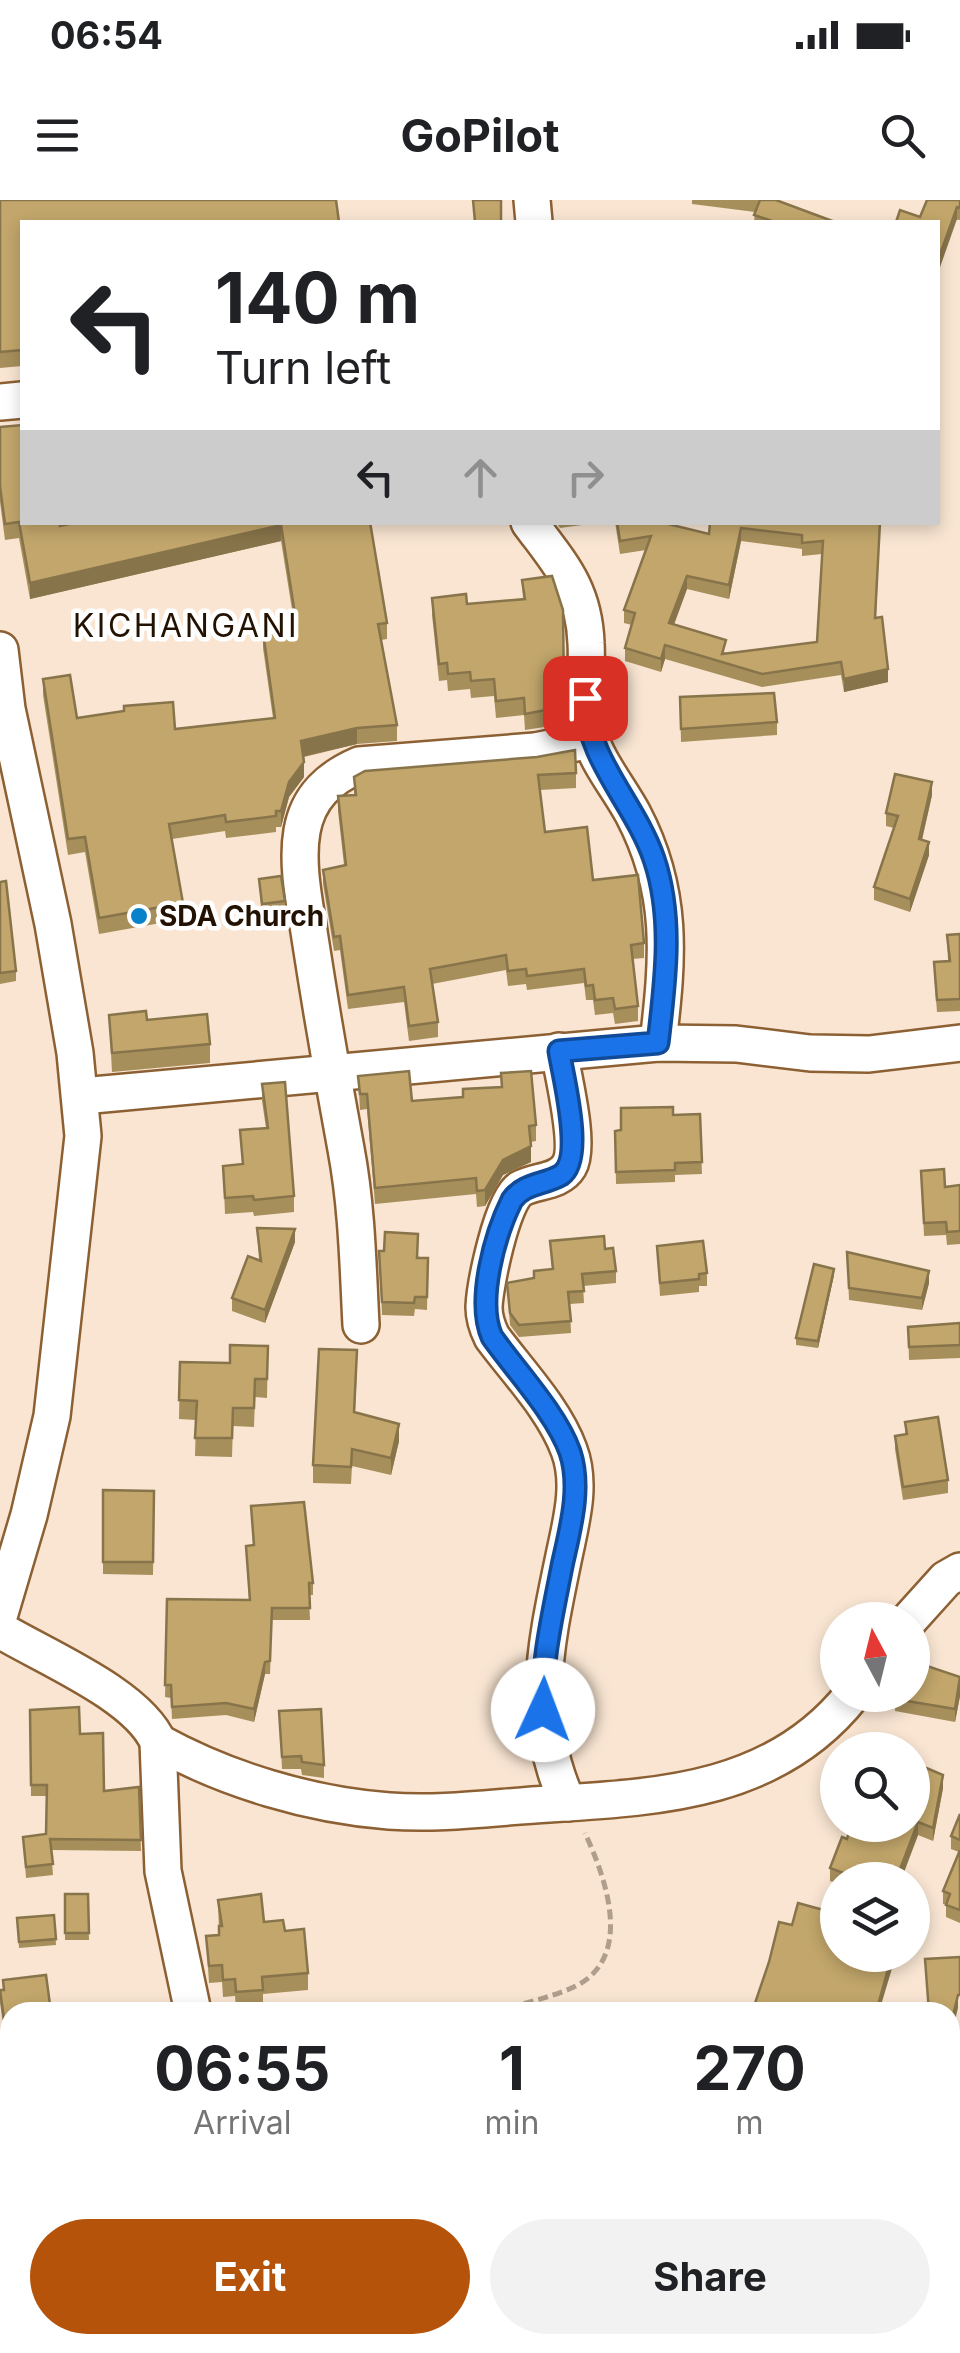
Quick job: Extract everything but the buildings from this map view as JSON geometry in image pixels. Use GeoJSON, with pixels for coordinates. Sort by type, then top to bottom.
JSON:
{"type":"FeatureCollection","features":[{"type":"Feature","properties":{"kind":"street"},"geometry":{"type":"LineString","coordinates":[[530,525],[570,574],[581,600],[586,642],[586,720],[591,740],[654,859],[665,906],[665,979],[658,1043]]}},
{"type":"Feature","properties":{"kind":"street"},"geometry":{"type":"LineString","coordinates":[[0,650],[3,719],[53,924],[82,1096],[81,1179],[52,1416],[30,1515],[0,1613]]}},
{"type":"Feature","properties":{"kind":"street"},"geometry":{"type":"LineString","coordinates":[[361,1325],[348,1155],[320,1012],[300,847],[302,827],[320,788],[359,765],[534,751],[591,740]]}},
{"type":"Feature","properties":{"kind":"street"},"geometry":{"type":"LineString","coordinates":[[82,1096],[658,1043],[736,1044],[869,1054],[960,1043]]}},
{"type":"Feature","properties":{"kind":"street"},"geometry":{"type":"LineString","coordinates":[[559,1051],[572,1138],[571,1162],[559,1176],[521,1189],[512,1200],[498,1240],[484,1306],[485,1322],[492,1337],[560,1431],[574,1473],[572,1517],[542,1686],[548,1752],[568,1802]]}},
{"type":"Feature","properties":{"kind":"street"},"geometry":{"type":"LineString","coordinates":[[925,1602],[946,1579],[960,1571]]}},
{"type":"Feature","properties":{"kind":"street"},"geometry":{"type":"LineString","coordinates":[[0,1630],[117,1696],[141,1714],[158,1742],[163,1872],[191,2002]]}},
{"type":"Feature","properties":{"kind":"street"},"geometry":{"type":"LineString","coordinates":[[158,1742],[222,1774],[288,1792],[390,1811],[452,1811],[645,1798],[707,1786],[758,1768],[814,1737],[837,1712]]}},
{"type":"Feature","properties":{"kind":"path"},"geometry":{"type":"LineString","coordinates":[[526,2002],[578,1985],[600,1968],[611,1936],[602,1872],[568,1802]]}},
{"type":"Feature","properties":{"kind":"place","name":"SDA Church"},"geometry":{"type":"Point","coordinates":[139,916]}},
{"type":"Feature","properties":{"kind":"district","name":"KICHANGANI"},"geometry":{"type":"Point","coordinates":[186,626]}},
{"type":"Feature","properties":{"kind":"route"},"geometry":{"type":"LineString","coordinates":[[543,1710],[544,1665],[572,1517],[574,1473],[560,1431],[492,1337],[485,1322],[486,1290],[512,1200],[521,1189],[559,1176],[571,1162],[572,1138],[559,1051],[658,1043],[665,979],[665,906],[654,859],[591,740],[585,698]]}}]}
